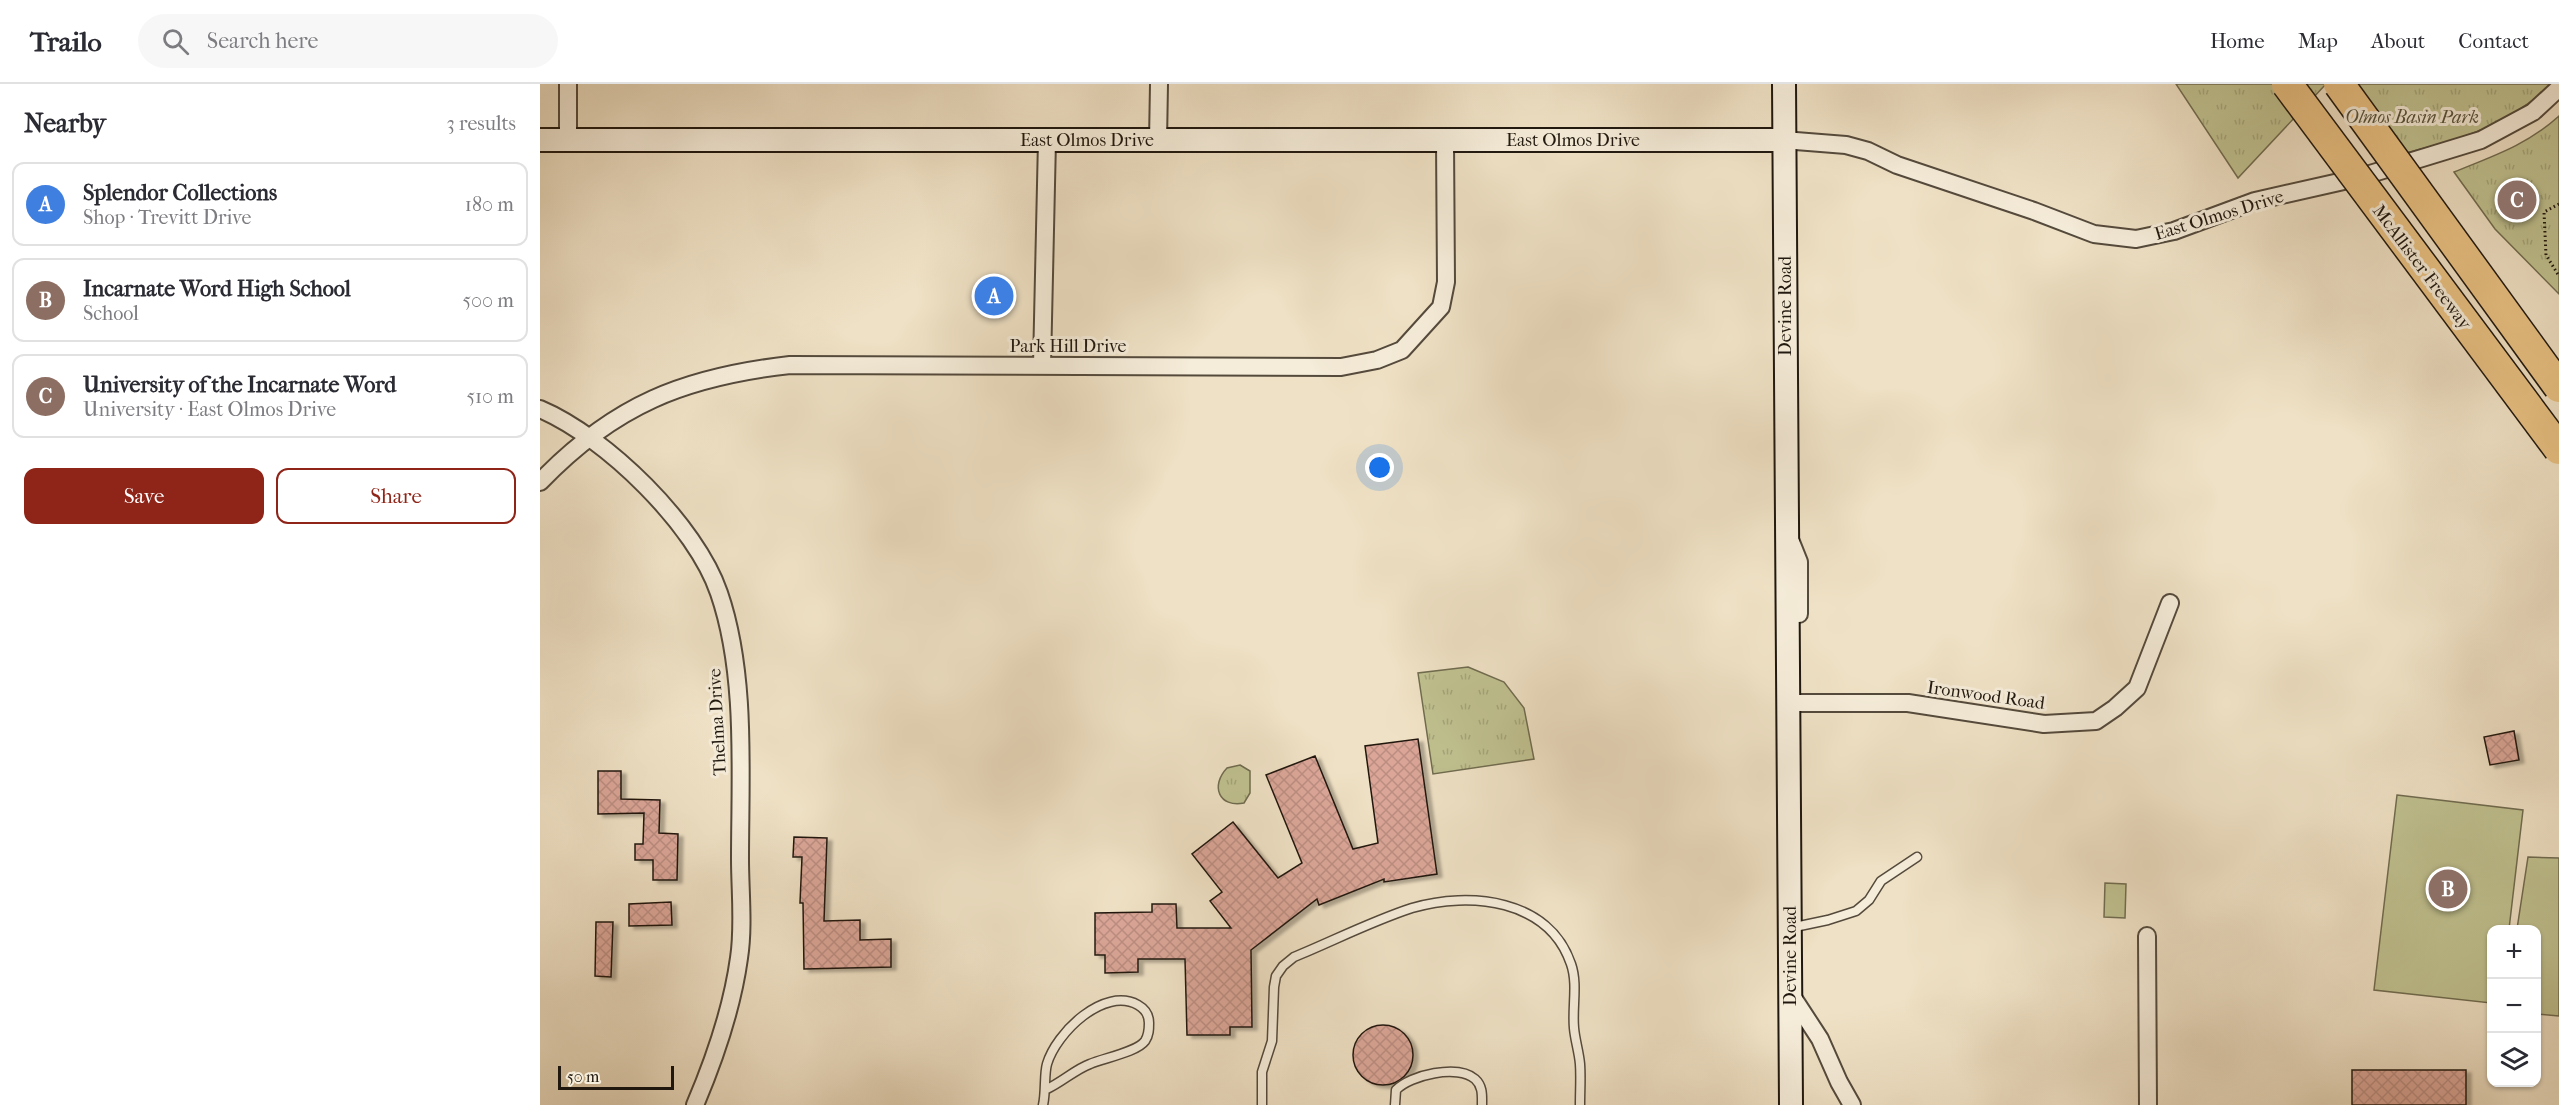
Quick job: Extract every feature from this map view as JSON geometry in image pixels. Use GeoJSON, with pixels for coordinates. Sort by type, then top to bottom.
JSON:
{"type":"FeatureCollection","features":[{"type":"Feature","properties":{"kind":"highway","name":"McAllister Freeway"},"geometry":{"type":"LineString","coordinates":[[2287,84],[2559,449]]}},
{"type":"Feature","properties":{"kind":"highway"},"geometry":{"type":"LineString","coordinates":[[2339,84],[2559,387]]}},
{"type":"Feature","properties":{"kind":"street"},"geometry":{"type":"LineString","coordinates":[[568,84],[568,140]]}},
{"type":"Feature","properties":{"kind":"street"},"geometry":{"type":"LineString","coordinates":[[1158,141],[1159,84]]}},
{"type":"Feature","properties":{"kind":"street","name":"Devine Road"},"geometry":{"type":"LineString","coordinates":[[1784,84],[1791,1105]]}},
{"type":"Feature","properties":{"kind":"street","name":"East Olmos Drive"},"geometry":{"type":"LineString","coordinates":[[540,140],[1783,140],[1846,145],[1868,151],[1897,165],[2034,211],[2094,234],[2136,239],[2174,231],[2255,201],[2357,178],[2481,140],[2533,112],[2559,88]]}},
{"type":"Feature","properties":{"kind":"street"},"geometry":{"type":"LineString","coordinates":[[1042,365],[1047,140]]}},
{"type":"Feature","properties":{"kind":"street","name":"Park Hill Drive"},"geometry":{"type":"LineString","coordinates":[[540,482],[568,453],[591,438],[604,425],[671,391],[749,370],[790,366],[1341,367],[1377,360],[1402,350],[1441,307],[1446,282],[1445,141]]}},
{"type":"Feature","properties":{"kind":"street","name":"Thelma Drive"},"geometry":{"type":"LineString","coordinates":[[540,409],[556,416],[591,438],[662,504],[697,549],[719,592],[733,650],[738,716],[740,957],[727,1020],[695,1105]]}},
{"type":"Feature","properties":{"kind":"street","name":"Devine Road"},"geometry":{"type":"LineString","coordinates":[[1786,528],[1799,562],[1799,782],[1788,808]]}},
{"type":"Feature","properties":{"kind":"street","name":"Ironwood Road"},"geometry":{"type":"LineString","coordinates":[[1799,702],[1908,703],[2044,724],[2096,721],[2137,688],[2170,603]]}},
{"type":"Feature","properties":{"kind":"street"},"geometry":{"type":"LineString","coordinates":[[2147,936],[2148,1105]]}},
{"type":"Feature","properties":{"kind":"street"},"geometry":{"type":"LineString","coordinates":[[1790,992],[1820,1039],[1851,1105]]}},
{"type":"Feature","properties":{"kind":"lane"},"geometry":{"type":"LineString","coordinates":[[1789,928],[1828,920],[1856,911],[1869,900],[1881,881],[1917,856]]}},
{"type":"Feature","properties":{"kind":"lane"},"geometry":{"type":"LineString","coordinates":[[1262,1105],[1262,1072],[1272,1041],[1274,987],[1276,976],[1283,966],[1294,957],[1410,909],[1434,903],[1474,901],[1514,906],[1534,915],[1553,933],[1566,951],[1574,980],[1574,1027],[1580,1064],[1580,1105]]}},
{"type":"Feature","properties":{"kind":"lane"},"geometry":{"type":"LineString","coordinates":[[1043,1105],[1047,1089],[1047,1065],[1057,1043],[1069,1026],[1097,1007],[1110,1002],[1124,1000],[1146,1010],[1149,1019],[1149,1034],[1144,1043],[1136,1048],[1088,1064],[1067,1079],[1047,1089]]}},
{"type":"Feature","properties":{"kind":"lane"},"geometry":{"type":"LineString","coordinates":[[1395,1105],[1396,1090],[1401,1085],[1432,1073],[1465,1074],[1475,1079],[1481,1088],[1482,1105]]}},
{"type":"Feature","properties":{"kind":"path"},"geometry":{"type":"LineString","coordinates":[[2559,204],[2544,212],[2546,255],[2559,276]]}},
{"type":"Feature","properties":{"kind":"green space","name":"Olmos Basin Park"},"geometry":{"type":"Polygon","coordinates":[[[2176,84],[2326,84],[2238,178],[2176,84]]]}},
{"type":"Feature","properties":{"kind":"green space","name":"Olmos Basin Park"},"geometry":{"type":"Polygon","coordinates":[[[2347,84],[2552,84],[2533,100],[2498,122],[2462,137],[2399,155],[2347,84]]]}},
{"type":"Feature","properties":{"kind":"green space"},"geometry":{"type":"Polygon","coordinates":[[[2559,116],[2559,294],[2495,229],[2454,172],[2522,142],[2559,116]]]}},
{"type":"Feature","properties":{"kind":"green space"},"geometry":{"type":"Polygon","coordinates":[[[1468,667],[1504,682],[1524,708],[1534,759],[1433,774],[1418,673],[1468,667]]]}},
{"type":"Feature","properties":{"kind":"green space"},"geometry":{"type":"Polygon","coordinates":[[[1240,765],[1250,771],[1250,793],[1244,803],[1235,804],[1223,799],[1218,788],[1227,768],[1240,765]]]}},
{"type":"Feature","properties":{"kind":"green space"},"geometry":{"type":"Polygon","coordinates":[[[2397,795],[2523,810],[2509,925],[2487,925],[2487,1003],[2374,990],[2397,795]]]}},
{"type":"Feature","properties":{"kind":"green space"},"geometry":{"type":"Polygon","coordinates":[[[2528,857],[2559,858],[2559,1016],[2541,1014],[2541,925],[2518,925],[2528,857]]]}},
{"type":"Feature","properties":{"kind":"green space"},"geometry":{"type":"Polygon","coordinates":[[[2105,883],[2126,884],[2125,918],[2104,917],[2105,883]]]}},
{"type":"Feature","properties":{"kind":"building"},"geometry":{"type":"Polygon","coordinates":[[[2514,731],[2519,760],[2490,765],[2484,737],[2514,731]]]}},
{"type":"Feature","properties":{"kind":"building"},"geometry":{"type":"Polygon","coordinates":[[[1418,739],[1437,874],[1384,882],[1384,879],[1319,905],[1317,899],[1251,950],[1252,1027],[1230,1027],[1230,1035],[1187,1035],[1185,959],[1138,959],[1138,972],[1105,973],[1105,955],[1095,955],[1095,913],[1152,912],[1152,904],[1176,904],[1177,928],[1231,928],[1210,901],[1222,892],[1192,854],[1233,822],[1278,878],[1302,863],[1266,775],[1315,756],[1353,849],[1378,843],[1365,746],[1418,739]]]}},
{"type":"Feature","properties":{"kind":"building"},"geometry":{"type":"Polygon","coordinates":[[[598,771],[621,771],[621,799],[660,800],[659,833],[678,834],[677,880],[653,880],[653,860],[635,860],[635,844],[643,844],[644,813],[598,814],[598,771]]]}},
{"type":"Feature","properties":{"kind":"building"},"geometry":{"type":"Polygon","coordinates":[[[794,837],[827,838],[824,921],[860,920],[860,940],[891,939],[891,967],[804,969],[803,903],[800,903],[802,857],[793,857],[794,837]]]}},
{"type":"Feature","properties":{"kind":"building"},"geometry":{"type":"Polygon","coordinates":[[[671,902],[672,925],[629,926],[629,904],[671,902]]]}},
{"type":"Feature","properties":{"kind":"building"},"geometry":{"type":"Polygon","coordinates":[[[596,922],[613,922],[611,977],[595,976],[596,922]]]}},
{"type":"Feature","properties":{"kind":"building"},"geometry":{"type":"Polygon","coordinates":[[[1377,1025],[1389,1025],[1400,1030],[1408,1038],[1413,1055],[1411,1067],[1400,1080],[1389,1085],[1377,1085],[1366,1080],[1358,1072],[1353,1061],[1353,1049],[1358,1038],[1366,1030],[1377,1025]]]}},
{"type":"Feature","properties":{"kind":"building"},"geometry":{"type":"Polygon","coordinates":[[[2352,1070],[2466,1070],[2466,1105],[2352,1105],[2352,1070]]]}},
{"type":"Feature","properties":{"kind":"place","name":"University of the Incarnate Word"},"geometry":{"type":"Point","coordinates":[2517,200]}},
{"type":"Feature","properties":{"kind":"place","name":"Splendor Collections"},"geometry":{"type":"Point","coordinates":[994,296]}},
{"type":"Feature","properties":{"kind":"place","name":"Incarnate Word High School"},"geometry":{"type":"Point","coordinates":[2448,889]}}]}
